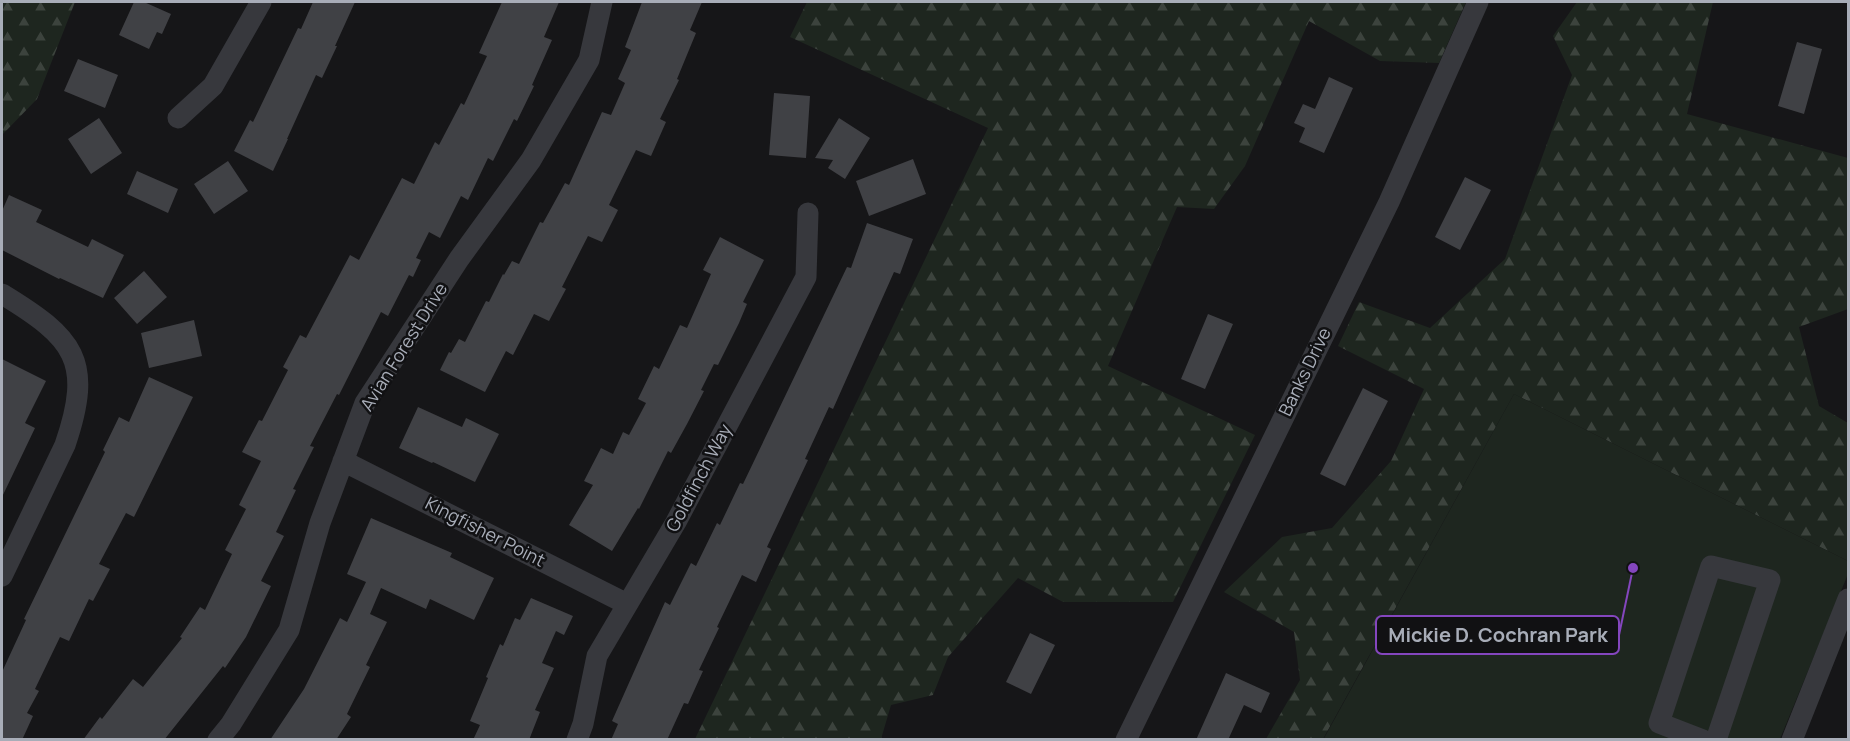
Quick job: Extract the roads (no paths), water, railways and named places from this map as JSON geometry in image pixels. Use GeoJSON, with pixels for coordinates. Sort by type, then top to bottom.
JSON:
{"type":"FeatureCollection","features":[{"type":"Feature","properties":{"kind":"street"},"geometry":{"type":"LineString","coordinates":[[178,118],[213,86],[261,2]]}},
{"type":"Feature","properties":{"kind":"street","name":"Avian Forest Drive"},"geometry":{"type":"LineString","coordinates":[[218,740],[231,724],[289,630],[321,523],[365,403],[459,259],[531,160],[590,60],[602,2]]}},
{"type":"Feature","properties":{"kind":"street","name":"Banks Drive"},"geometry":{"type":"LineString","coordinates":[[1126,740],[1389,202],[1479,2]]}},
{"type":"Feature","properties":{"kind":"street","name":"Goldfinch Way"},"geometry":{"type":"LineString","coordinates":[[577,740],[583,724],[597,656],[676,522],[806,277],[808,213]]}},
{"type":"Feature","properties":{"kind":"street"},"geometry":{"type":"LineString","coordinates":[[2,294],[49,327],[66,343],[77,369],[78,387],[72,424],[64,445],[2,576]]}},
{"type":"Feature","properties":{"kind":"street","name":"Kingfisher Point"},"geometry":{"type":"LineString","coordinates":[[344,461],[627,604]]}},
{"type":"Feature","properties":{"kind":"street"},"geometry":{"type":"LineString","coordinates":[[1703,740],[1656,731],[1712,566],[1770,580],[1716,740]]}},
{"type":"Feature","properties":{"kind":"street"},"geometry":{"type":"LineString","coordinates":[[1792,740],[1848,599]]}},
{"type":"Feature","properties":{"kind":"place","name":"Mickie D. Cochran Park"},"geometry":{"type":"Point","coordinates":[1633,568]}}]}
